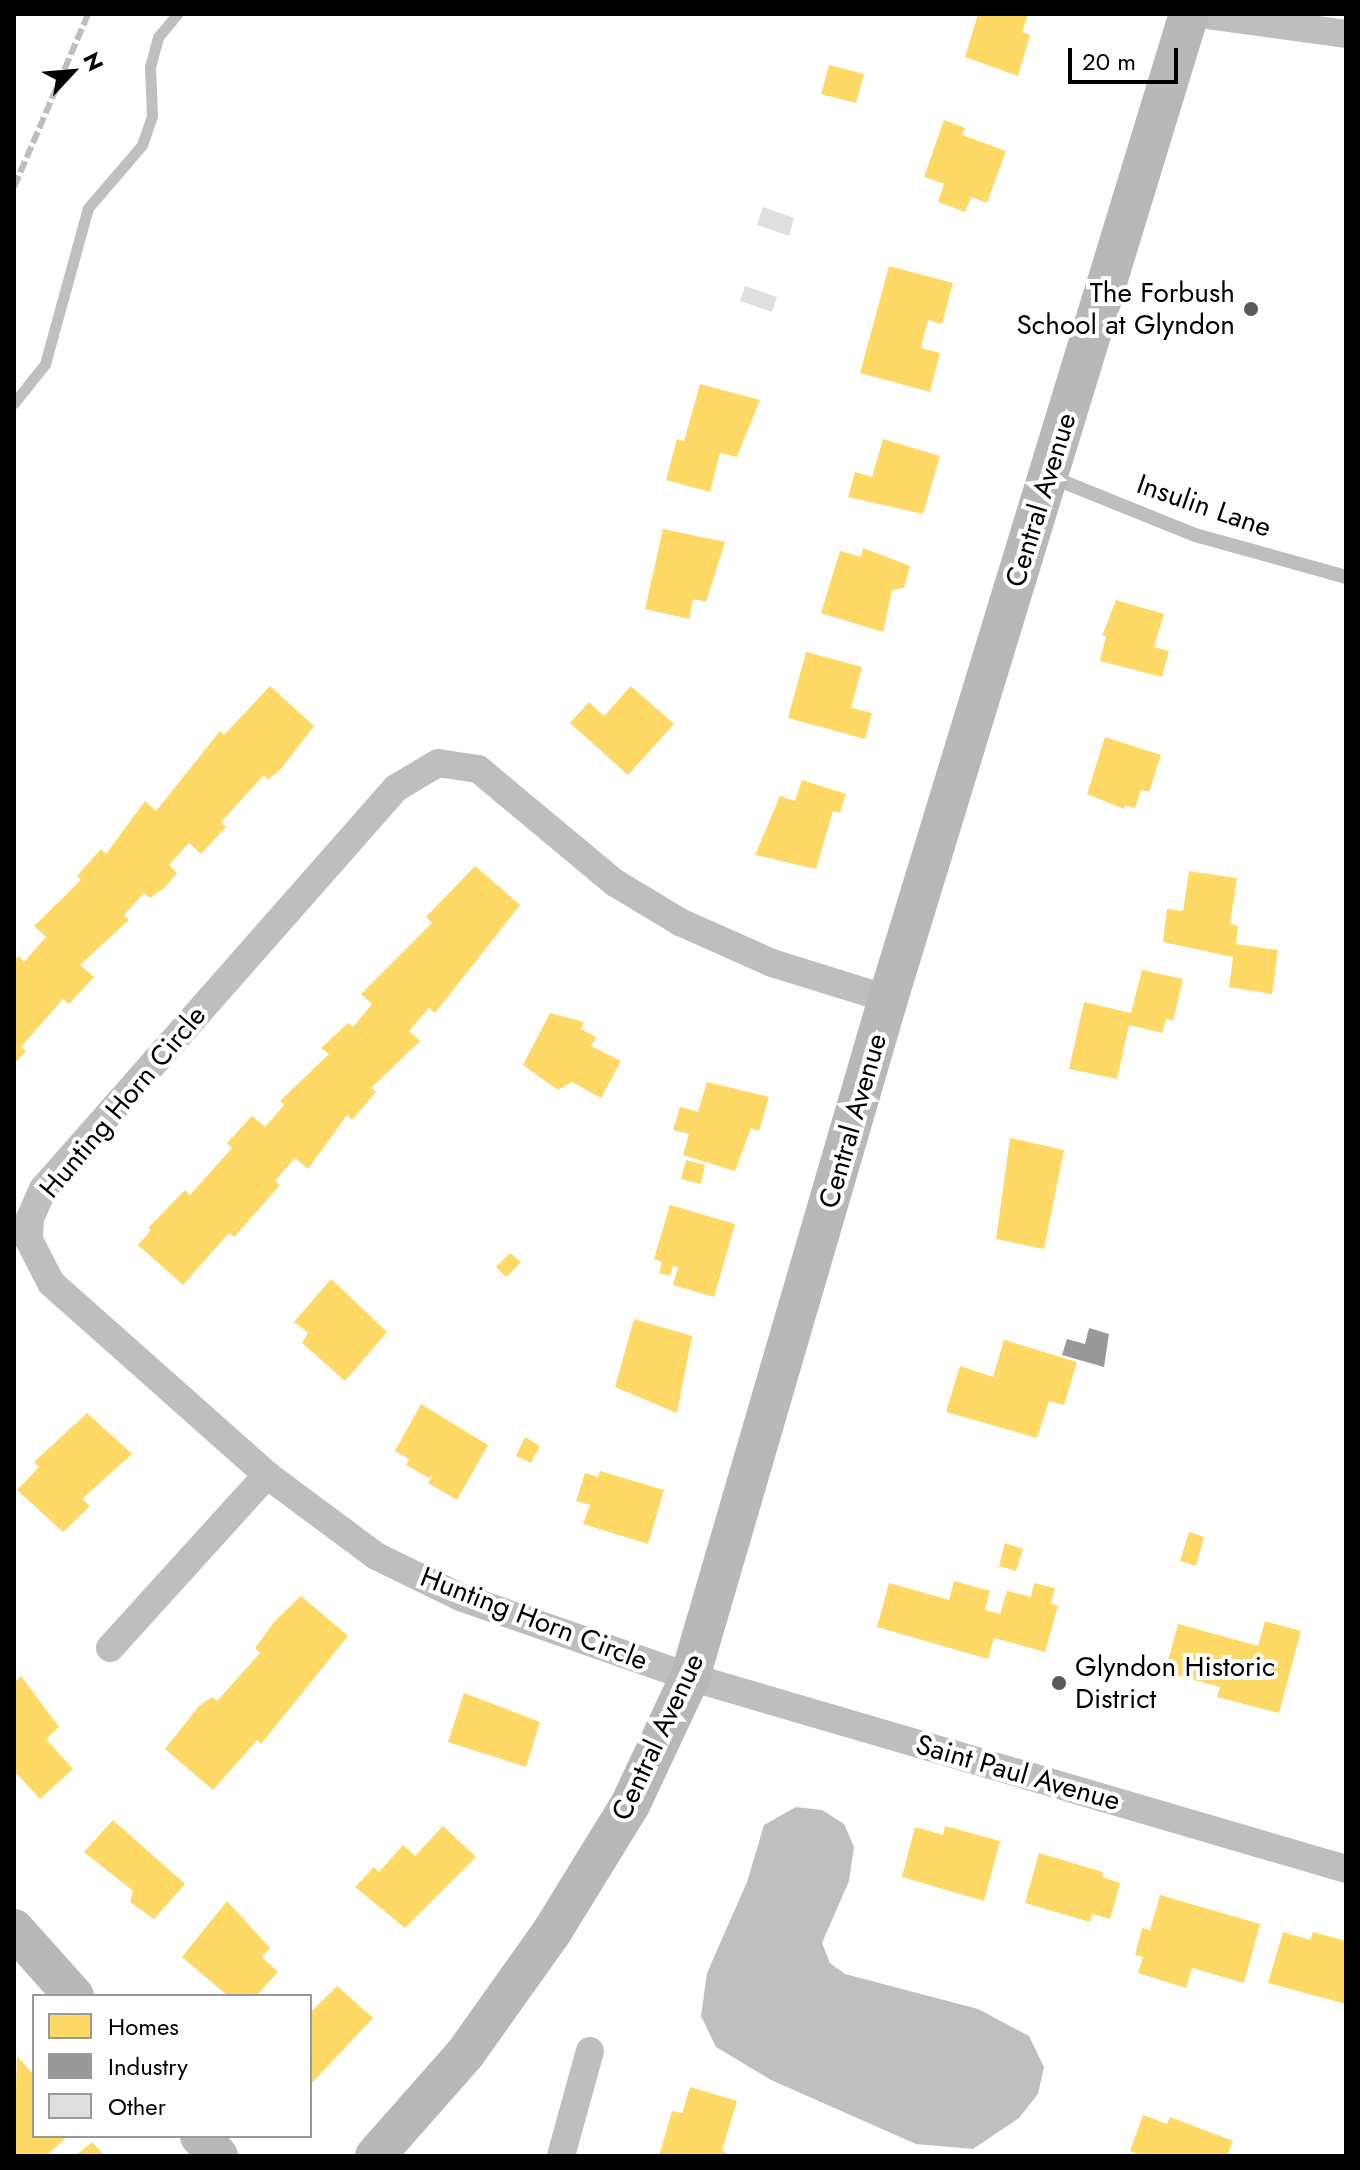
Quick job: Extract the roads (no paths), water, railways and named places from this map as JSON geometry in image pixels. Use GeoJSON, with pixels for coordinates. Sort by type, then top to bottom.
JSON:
{"type":"FeatureCollection","features":[{"type":"Feature","properties":{"kind":"main road","name":"Central Avenue"},"geometry":{"type":"LineString","coordinates":[[375,2156],[465,2054],[553,1930],[630,1805],[690,1677],[888,999],[1189,14]]}},
{"type":"Feature","properties":{"kind":"main road"},"geometry":{"type":"LineString","coordinates":[[14,1929],[72,1994]]}},
{"type":"Feature","properties":{"kind":"main road"},"geometry":{"type":"LineString","coordinates":[[202,2138],[218,2156]]}},
{"type":"Feature","properties":{"kind":"street"},"geometry":{"type":"LineString","coordinates":[[1199,14],[1346,34]]}},
{"type":"Feature","properties":{"kind":"street","name":"Hunting Horn Circle"},"geometry":{"type":"LineString","coordinates":[[690,1677],[460,1597],[376,1556],[267,1475],[51,1283],[29,1240],[30,1218],[43,1189],[396,788],[419,771],[458,763],[478,769],[615,883],[680,922],[772,963],[888,999]]}},
{"type":"Feature","properties":{"kind":"street"},"geometry":{"type":"LineString","coordinates":[[110,1648],[267,1475]]}},
{"type":"Feature","properties":{"kind":"street","name":"Saint Paul Avenue"},"geometry":{"type":"LineString","coordinates":[[690,1677],[1346,1869]]}},
{"type":"Feature","properties":{"kind":"street"},"geometry":{"type":"LineString","coordinates":[[561,2156],[590,2051]]}},
{"type":"Feature","properties":{"kind":"lane","name":"Insulin Lane"},"geometry":{"type":"LineString","coordinates":[[1049,476],[1195,535],[1346,577]]}},
{"type":"Feature","properties":{"kind":"waterway"},"geometry":{"type":"LineString","coordinates":[[14,403],[45,364],[88,208],[142,145],[152,116],[150,67],[158,37],[177,14]]}},
{"type":"Feature","properties":{"kind":"railway"},"geometry":{"type":"LineString","coordinates":[[14,187],[88,14]]}},
{"type":"Feature","properties":{"kind":"place","name":"The Forbush School at Glyndon"},"geometry":{"type":"Point","coordinates":[1251,309]}},
{"type":"Feature","properties":{"kind":"place","name":"Glyndon Historic District"},"geometry":{"type":"Point","coordinates":[1059,1683]}}]}
